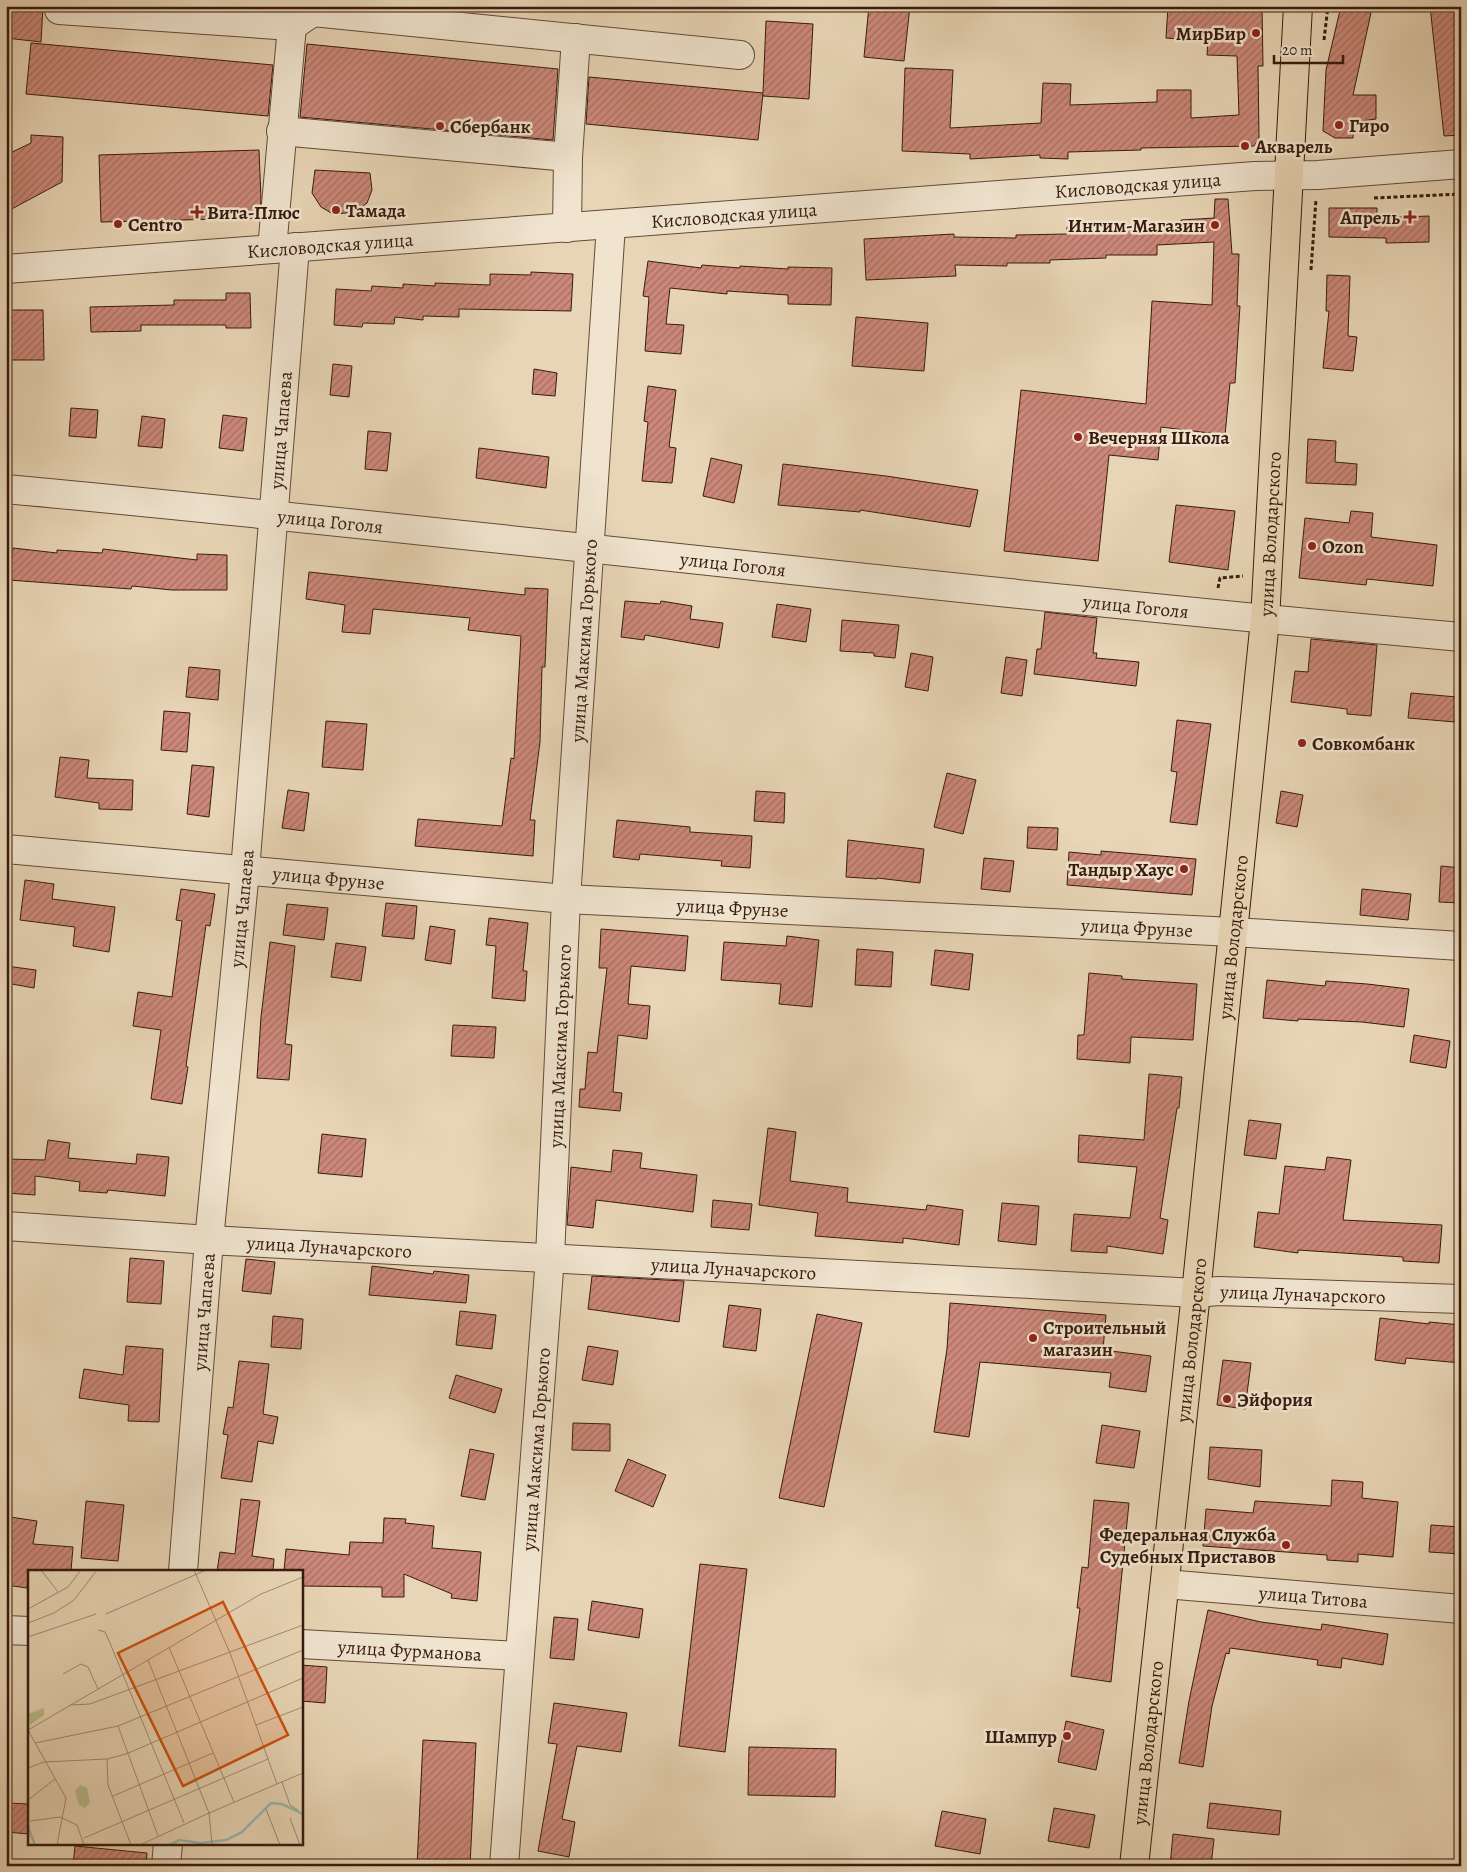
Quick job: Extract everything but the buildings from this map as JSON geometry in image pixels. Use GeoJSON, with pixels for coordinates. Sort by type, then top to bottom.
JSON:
{"type":"FeatureCollection","features":[{"type":"Feature","properties":{"kind":"main road","name":"улица Володарского"},"geometry":{"type":"LineString","coordinates":[[1134,1866],[1196,1292],[1265,620],[1298,6]]}},
{"type":"Feature","properties":{"kind":"street"},"geometry":{"type":"LineString","coordinates":[[59,6],[59,10],[292,26],[313,12],[740,55]]}},
{"type":"Feature","properties":{"kind":"street","name":"улица Чапаева"},"geometry":{"type":"LineString","coordinates":[[183,1570],[208,1240],[245,871],[272,514],[283,248],[281,131],[292,26]]}},
{"type":"Feature","properties":{"kind":"street"},"geometry":{"type":"LineString","coordinates":[[566,228],[568,156],[576,38]]}},
{"type":"Feature","properties":{"kind":"street"},"geometry":{"type":"LineString","coordinates":[[281,131],[568,156]]}},
{"type":"Feature","properties":{"kind":"street","name":"Кисловодская улица"},"geometry":{"type":"LineString","coordinates":[[6,269],[1255,176],[1290,176],[1461,164]]}},
{"type":"Feature","properties":{"kind":"street","name":"улица Максима Горького"},"geometry":{"type":"LineString","coordinates":[[504,1866],[518,1656],[550,1257],[566,899],[611,225]]}},
{"type":"Feature","properties":{"kind":"street","name":"улица Гоголя"},"geometry":{"type":"LineString","coordinates":[[6,489],[272,514],[1265,620],[1461,636]]}},
{"type":"Feature","properties":{"kind":"street","name":"улица Фрунзе"},"geometry":{"type":"LineString","coordinates":[[6,848],[566,899],[1233,932],[1461,946]]}},
{"type":"Feature","properties":{"kind":"street","name":"улица Луначарского"},"geometry":{"type":"LineString","coordinates":[[6,1226],[208,1240],[1196,1292],[1219,1290],[1461,1299]]}},
{"type":"Feature","properties":{"kind":"street","name":"улица Титова"},"geometry":{"type":"LineString","coordinates":[[1165,1584],[1461,1609]]}},
{"type":"Feature","properties":{"kind":"street"},"geometry":{"type":"LineString","coordinates":[[6,1630],[28,1631]]}},
{"type":"Feature","properties":{"kind":"street","name":"улица Фурманова"},"geometry":{"type":"LineString","coordinates":[[302,1644],[518,1656]]}},
{"type":"Feature","properties":{"kind":"street"},"geometry":{"type":"LineString","coordinates":[[166,1866],[168,1844]]}},
{"type":"Feature","properties":{"kind":"path"},"geometry":{"type":"LineString","coordinates":[[1214,614],[1220,578],[1268,574]]}},
{"type":"Feature","properties":{"kind":"place","name":"МирБир"},"geometry":{"type":"Point","coordinates":[1256,33]}},
{"type":"Feature","properties":{"kind":"place","name":"Гиро"},"geometry":{"type":"Point","coordinates":[1339,125]}},
{"type":"Feature","properties":{"kind":"place","name":"Сбербанк"},"geometry":{"type":"Point","coordinates":[440,126]}},
{"type":"Feature","properties":{"kind":"place","name":"Акварель"},"geometry":{"type":"Point","coordinates":[1245,146]}},
{"type":"Feature","properties":{"kind":"place","name":"Тамада"},"geometry":{"type":"Point","coordinates":[336,210]}},
{"type":"Feature","properties":{"kind":"place","name":"Вита-Плюс"},"geometry":{"type":"Point","coordinates":[197,212]}},
{"type":"Feature","properties":{"kind":"place","name":"Апрель"},"geometry":{"type":"Point","coordinates":[1410,217]}},
{"type":"Feature","properties":{"kind":"place","name":"Centro"},"geometry":{"type":"Point","coordinates":[118,224]}},
{"type":"Feature","properties":{"kind":"place","name":"Интим-Магазин"},"geometry":{"type":"Point","coordinates":[1215,225]}},
{"type":"Feature","properties":{"kind":"place","name":"Вечерняя Школа"},"geometry":{"type":"Point","coordinates":[1078,437]}},
{"type":"Feature","properties":{"kind":"place","name":"Ozon"},"geometry":{"type":"Point","coordinates":[1312,546]}},
{"type":"Feature","properties":{"kind":"place","name":"Совкомбанк"},"geometry":{"type":"Point","coordinates":[1302,743]}},
{"type":"Feature","properties":{"kind":"place","name":"Тандыр Хаус"},"geometry":{"type":"Point","coordinates":[1184,869]}},
{"type":"Feature","properties":{"kind":"place","name":"Строительный магазин"},"geometry":{"type":"Point","coordinates":[1033,1338]}},
{"type":"Feature","properties":{"kind":"place","name":"Эйфория"},"geometry":{"type":"Point","coordinates":[1227,1399]}},
{"type":"Feature","properties":{"kind":"place","name":"Федеральная Служба Судебных Приставов"},"geometry":{"type":"Point","coordinates":[1286,1545]}},
{"type":"Feature","properties":{"kind":"place","name":"Шампур"},"geometry":{"type":"Point","coordinates":[1067,1736]}}]}
